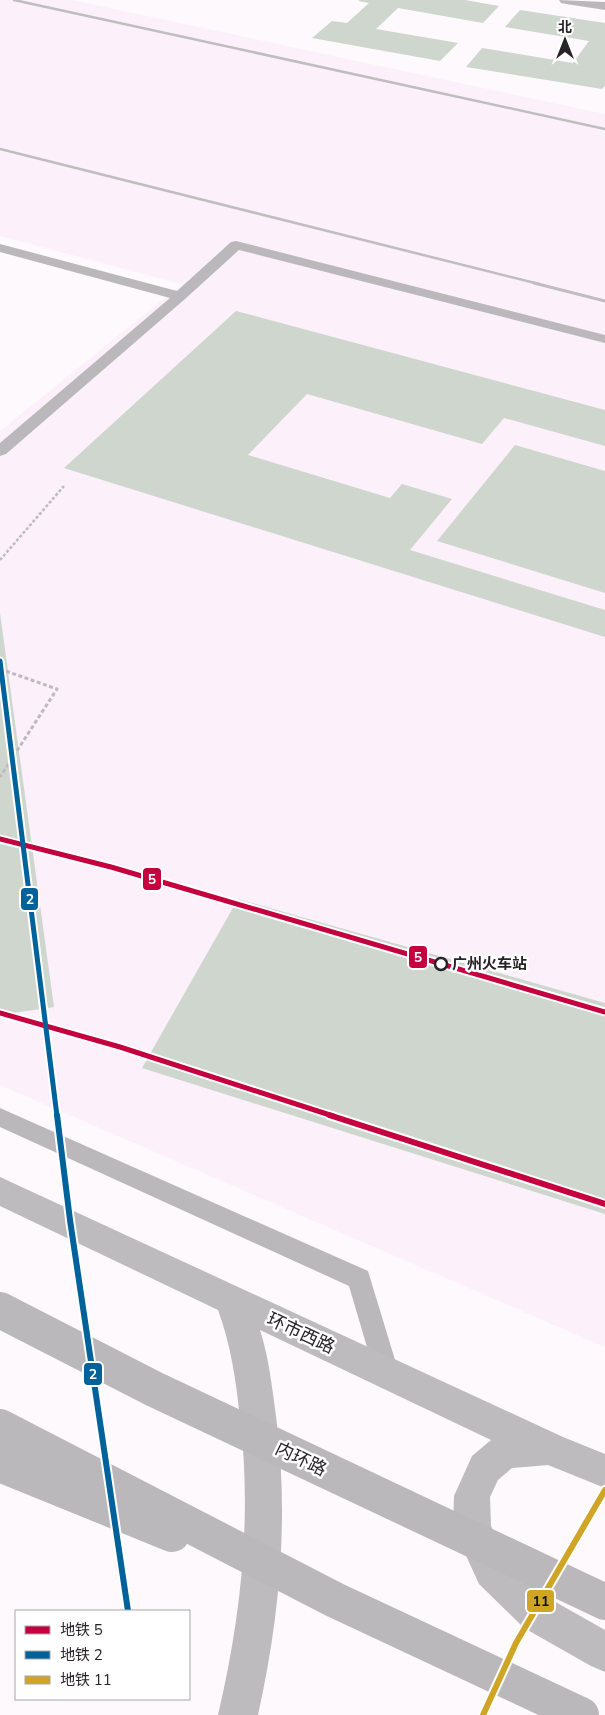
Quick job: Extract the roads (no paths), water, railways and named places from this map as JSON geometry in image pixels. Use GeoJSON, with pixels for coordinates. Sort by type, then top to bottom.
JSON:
{"type":"FeatureCollection","features":[{"type":"Feature","properties":{"kind":"main road"},"geometry":{"type":"LineString","coordinates":[[566,0],[605,6]]}},
{"type":"Feature","properties":{"kind":"main road","name":"环市西路"},"geometry":{"type":"LineString","coordinates":[[0,1191],[550,1449],[605,1471]]}},
{"type":"Feature","properties":{"kind":"main road"},"geometry":{"type":"LineString","coordinates":[[232,1301],[247,1346],[255,1397],[263,1463],[265,1529],[248,1678],[238,1715]]}},
{"type":"Feature","properties":{"kind":"main road","name":"内环路"},"geometry":{"type":"LineString","coordinates":[[0,1310],[154,1389],[605,1602]]}},
{"type":"Feature","properties":{"kind":"main road"},"geometry":{"type":"LineString","coordinates":[[0,1427],[335,1600],[581,1715]]}},
{"type":"Feature","properties":{"kind":"main road"},"geometry":{"type":"LineString","coordinates":[[550,1449],[505,1451],[485,1468],[472,1496],[472,1527],[492,1571],[538,1614],[605,1652]]}},
{"type":"Feature","properties":{"kind":"main road"},"geometry":{"type":"LineString","coordinates":[[0,1464],[335,1600]]}},
{"type":"Feature","properties":{"kind":"lane"},"geometry":{"type":"LineString","coordinates":[[0,451],[180,296],[236,245],[605,339]]}},
{"type":"Feature","properties":{"kind":"lane"},"geometry":{"type":"LineString","coordinates":[[0,248],[180,296]]}},
{"type":"Feature","properties":{"kind":"lane"},"geometry":{"type":"LineString","coordinates":[[0,1117],[359,1279],[386,1373]]}},
{"type":"Feature","properties":{"kind":"railway"},"geometry":{"type":"LineString","coordinates":[[14,0],[605,129]]}},
{"type":"Feature","properties":{"kind":"railway"},"geometry":{"type":"LineString","coordinates":[[0,149],[539,284]]}},
{"type":"Feature","properties":{"kind":"railway"},"geometry":{"type":"LineString","coordinates":[[534,283],[605,301]]}},
{"type":"Feature","properties":{"kind":"metro line","name":"2"},"geometry":{"type":"LineString","coordinates":[[0,661],[70,1220],[128,1610]]}},
{"type":"Feature","properties":{"kind":"metro line","name":"5"},"geometry":{"type":"LineString","coordinates":[[0,839],[111,867],[605,1012]]}},
{"type":"Feature","properties":{"kind":"metro line","name":"5"},"geometry":{"type":"LineString","coordinates":[[0,1013],[120,1047],[605,1204]]}},
{"type":"Feature","properties":{"kind":"metro line","name":"11"},"geometry":{"type":"LineString","coordinates":[[483,1715],[516,1643],[605,1490]]}},
{"type":"Feature","properties":{"kind":"place","name":"广州火车站"},"geometry":{"type":"Point","coordinates":[441,964]}}]}
